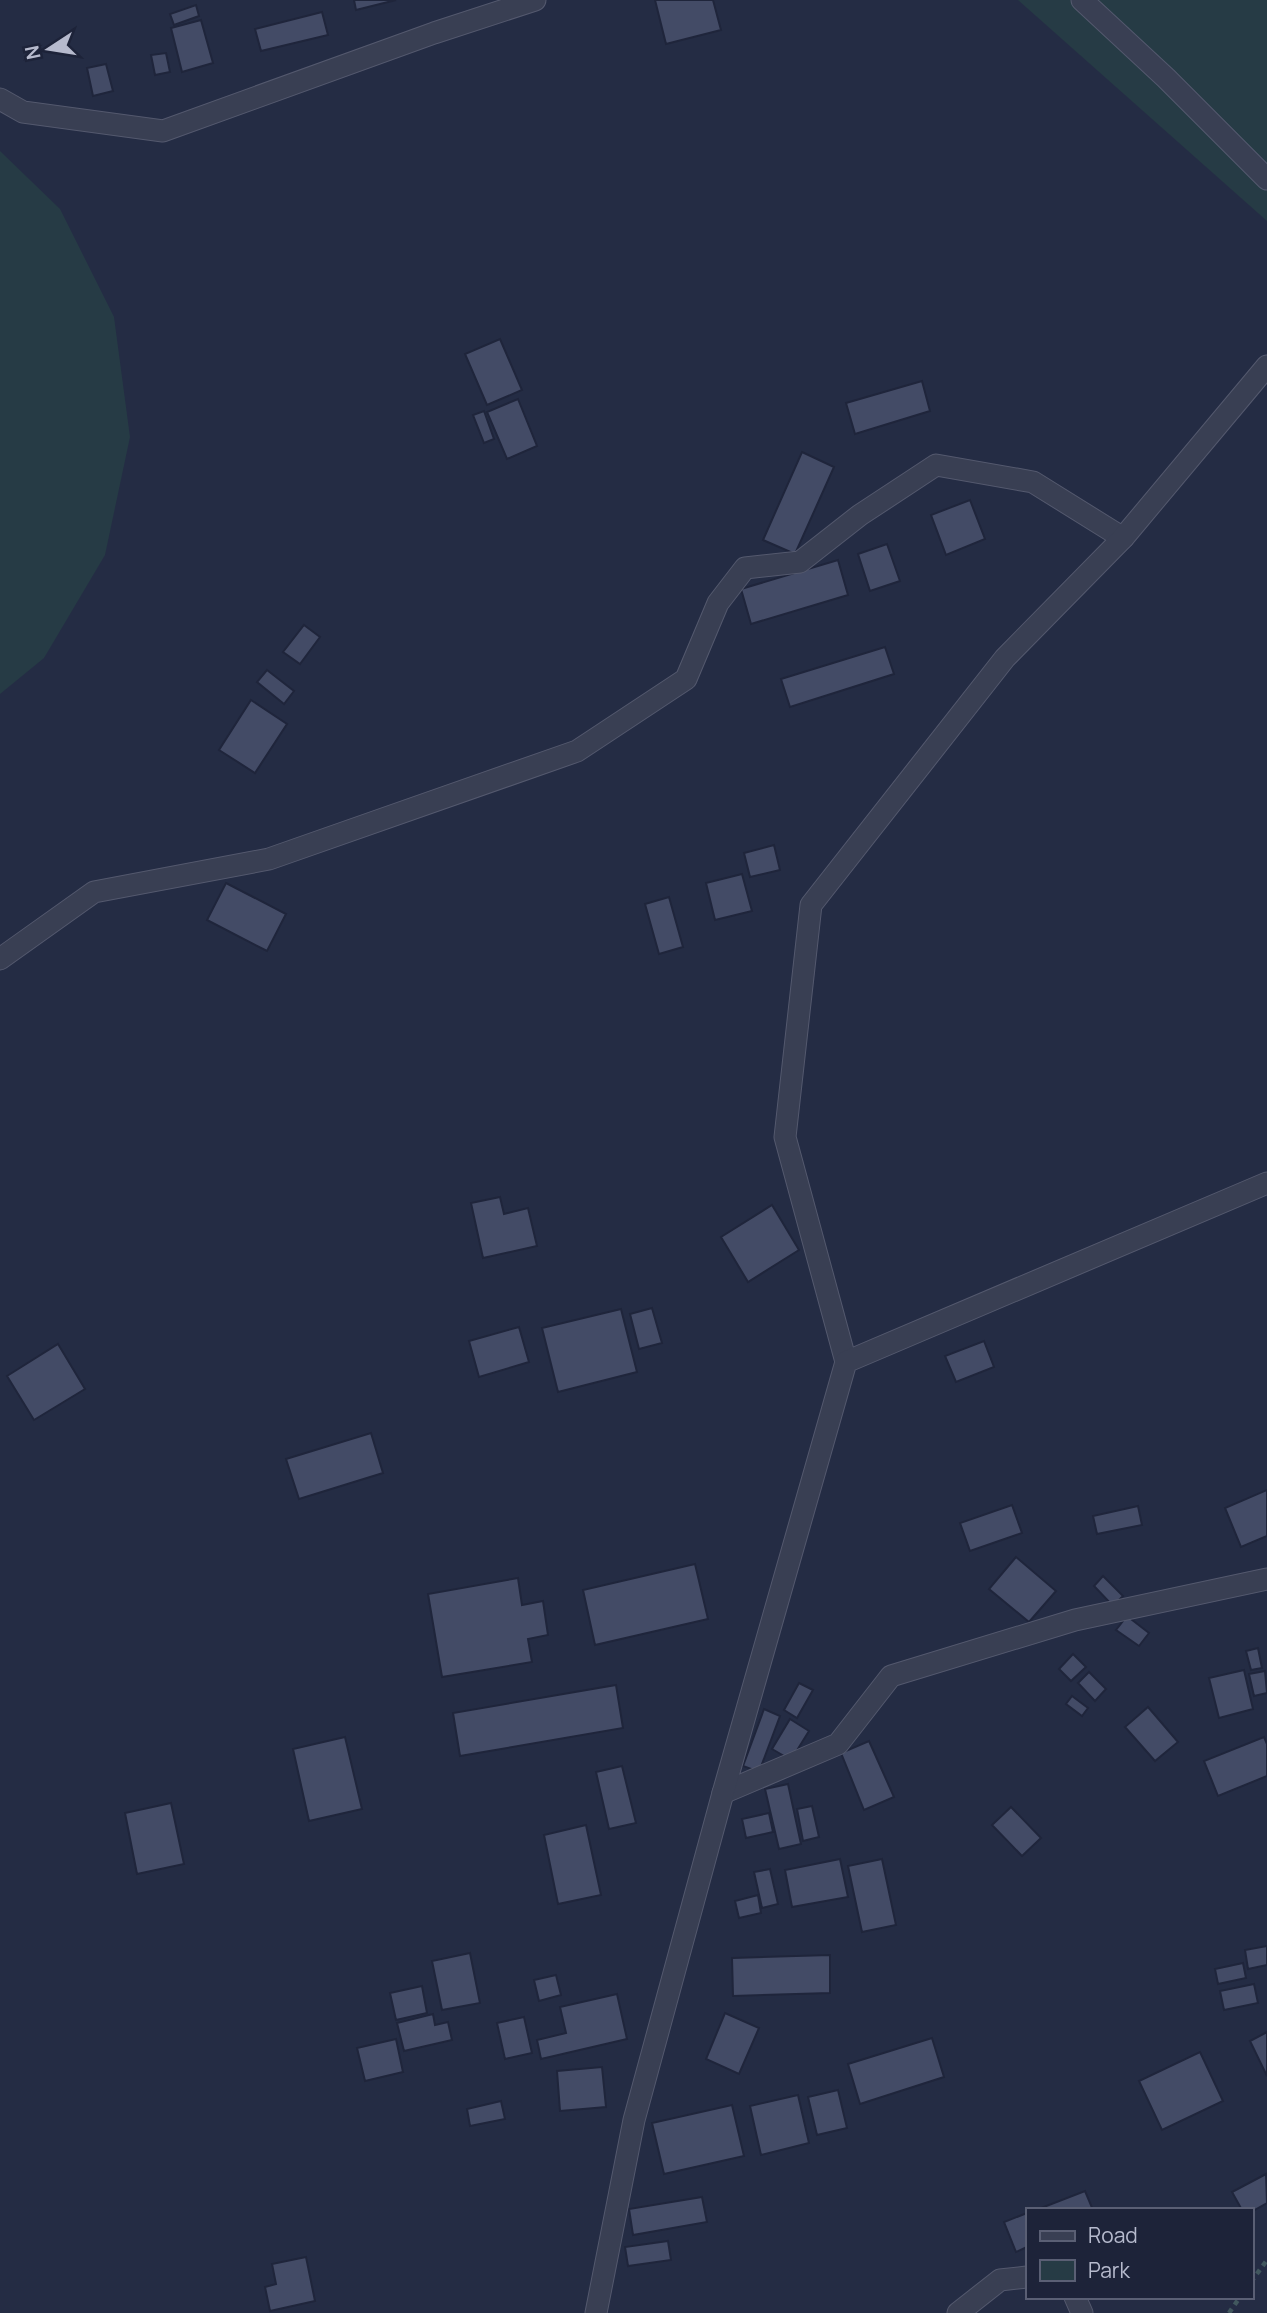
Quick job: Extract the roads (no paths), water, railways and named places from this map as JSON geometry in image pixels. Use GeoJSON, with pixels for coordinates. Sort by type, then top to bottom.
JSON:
{"type":"FeatureCollection","features":[{"type":"Feature","properties":{"kind":"street"},"geometry":{"type":"LineString","coordinates":[[0,99],[23,112],[163,131],[535,0]]}},
{"type":"Feature","properties":{"kind":"street"},"geometry":{"type":"LineString","coordinates":[[1082,0],[1166,78],[1267,179]]}},
{"type":"Feature","properties":{"kind":"street"},"geometry":{"type":"LineString","coordinates":[[596,2313],[634,2120],[723,1793],[846,1362],[785,1137],[811,905],[1005,658],[1123,538],[1267,366]]}},
{"type":"Feature","properties":{"kind":"street"},"geometry":{"type":"LineString","coordinates":[[0,958],[94,892],[269,859],[577,751],[686,679],[718,603],[746,568],[800,562],[860,515],[936,465],[1033,482],[1123,538]]}},
{"type":"Feature","properties":{"kind":"street"},"geometry":{"type":"LineString","coordinates":[[846,1362],[1267,1184]]}},
{"type":"Feature","properties":{"kind":"street"},"geometry":{"type":"LineString","coordinates":[[723,1793],[838,1744],[861,1718],[891,1676],[1074,1620],[1267,1579]]}},
{"type":"Feature","properties":{"kind":"street"},"geometry":{"type":"LineString","coordinates":[[958,2313],[1000,2280],[1026,2277]]}}]}
